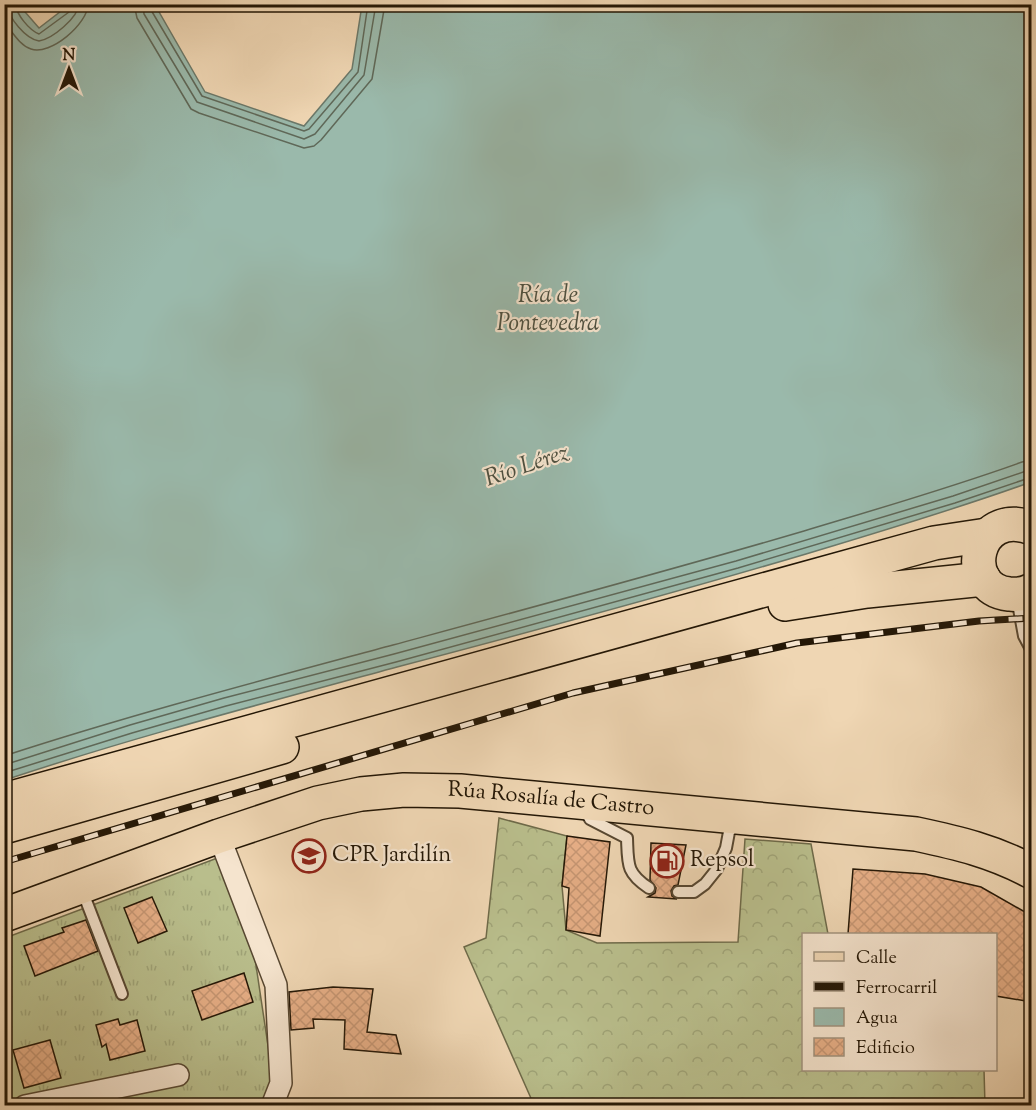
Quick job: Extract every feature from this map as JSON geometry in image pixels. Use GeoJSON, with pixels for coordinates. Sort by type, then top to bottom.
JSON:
{"type":"FeatureCollection","features":[{"type":"Feature","properties":{"kind":"main road"},"geometry":{"type":"LineString","coordinates":[[4,800],[934,543],[987,535],[1002,525],[1028,524]]}},
{"type":"Feature","properties":{"kind":"main road"},"geometry":{"type":"LineString","coordinates":[[987,535],[978,557],[979,568],[984,579],[993,588],[1004,593],[1024,592]]}},
{"type":"Feature","properties":{"kind":"main road"},"geometry":{"type":"LineString","coordinates":[[4,827],[755,611],[825,597],[984,579]]}},
{"type":"Feature","properties":{"kind":"main road","name":"Rúa Rosalía de Castro"},"geometry":{"type":"LineString","coordinates":[[4,915],[219,836],[318,803],[362,794],[404,790],[460,791],[916,834],[966,845],[1005,857],[1032,872]]}},
{"type":"Feature","properties":{"kind":"street"},"geometry":{"type":"LineString","coordinates":[[219,836],[276,985],[281,1083],[272,1106]]}},
{"type":"Feature","properties":{"kind":"street"},"geometry":{"type":"LineString","coordinates":[[25,1106],[178,1075]]}},
{"type":"Feature","properties":{"kind":"lane"},"geometry":{"type":"LineString","coordinates":[[1024,592],[1024,636],[1032,651]]}},
{"type":"Feature","properties":{"kind":"lane"},"geometry":{"type":"LineString","coordinates":[[580,803],[590,819],[627,838],[628,865],[635,879],[649,888]]}},
{"type":"Feature","properties":{"kind":"lane"},"geometry":{"type":"LineString","coordinates":[[678,892],[693,892],[705,884],[717,869],[726,848],[729,832],[741,818]]}},
{"type":"Feature","properties":{"kind":"lane"},"geometry":{"type":"LineString","coordinates":[[81,887],[122,994]]}},
{"type":"Feature","properties":{"kind":"green space"},"geometry":{"type":"Polygon","coordinates":[[[499,818],[567,836],[562,886],[566,930],[597,943],[738,942],[745,839],[811,844],[828,933],[802,933],[802,1071],[984,1071],[985,1105],[534,1105],[464,947],[486,938],[499,818]]]}},
{"type":"Feature","properties":{"kind":"green space"},"geometry":{"type":"Polygon","coordinates":[[[220,857],[254,952],[273,1079],[263,1105],[5,1106],[5,938],[220,857]]]}},
{"type":"Feature","properties":{"kind":"water","name":"Ría de Pontevedra"},"geometry":{"type":"Polygon","coordinates":[[[4,5],[19,5],[39,28],[69,5],[155,5],[205,92],[304,126],[352,69],[362,5],[1031,5],[1031,482],[919,520],[755,569],[200,721],[5,780],[4,5]]]}},
{"type":"Feature","properties":{"kind":"building"},"geometry":{"type":"Polygon","coordinates":[[[567,836],[610,842],[600,936],[566,930],[569,888],[562,886],[567,836]]]}},
{"type":"Feature","properties":{"kind":"building","name":"Repsol"},"geometry":{"type":"Polygon","coordinates":[[[651,843],[686,845],[678,885],[674,886],[671,891],[672,896],[677,899],[648,897],[655,893],[656,888],[650,880],[651,843]]]}},
{"type":"Feature","properties":{"kind":"building"},"geometry":{"type":"Polygon","coordinates":[[[853,869],[925,874],[981,887],[1032,916],[1032,1002],[997,996],[997,933],[848,933],[853,869]]]}},
{"type":"Feature","properties":{"kind":"building"},"geometry":{"type":"Polygon","coordinates":[[[152,897],[167,931],[138,943],[124,908],[152,897]]]}},
{"type":"Feature","properties":{"kind":"building"},"geometry":{"type":"Polygon","coordinates":[[[86,920],[98,951],[35,976],[24,946],[64,932],[62,928],[86,920]]]}},
{"type":"Feature","properties":{"kind":"building"},"geometry":{"type":"Polygon","coordinates":[[[244,973],[253,1002],[202,1020],[192,991],[244,973]]]}},
{"type":"Feature","properties":{"kind":"building"},"geometry":{"type":"Polygon","coordinates":[[[333,987],[373,989],[367,1032],[396,1035],[401,1054],[344,1049],[345,1020],[313,1019],[314,1028],[291,1030],[289,992],[333,987]]]}},
{"type":"Feature","properties":{"kind":"building"},"geometry":{"type":"Polygon","coordinates":[[[118,1019],[120,1025],[137,1020],[145,1051],[110,1060],[106,1044],[102,1047],[96,1025],[118,1019]]]}},
{"type":"Feature","properties":{"kind":"building"},"geometry":{"type":"Polygon","coordinates":[[[50,1040],[61,1078],[24,1088],[13,1050],[50,1040]]]}},
{"type":"Feature","properties":{"kind":"railway"},"geometry":{"type":"LineString","coordinates":[[4,862],[573,693],[797,643],[979,621],[1032,618]]}},
{"type":"Feature","properties":{"kind":"place","name":"CPR Jardilín"},"geometry":{"type":"Point","coordinates":[309,856]}},
{"type":"Feature","properties":{"kind":"place","name":"Repsol"},"geometry":{"type":"Point","coordinates":[667,861]}},
{"type":"Feature","properties":{"kind":"water label","name":"Río Lérez"},"geometry":{"type":"Point","coordinates":[527,466]}}]}
